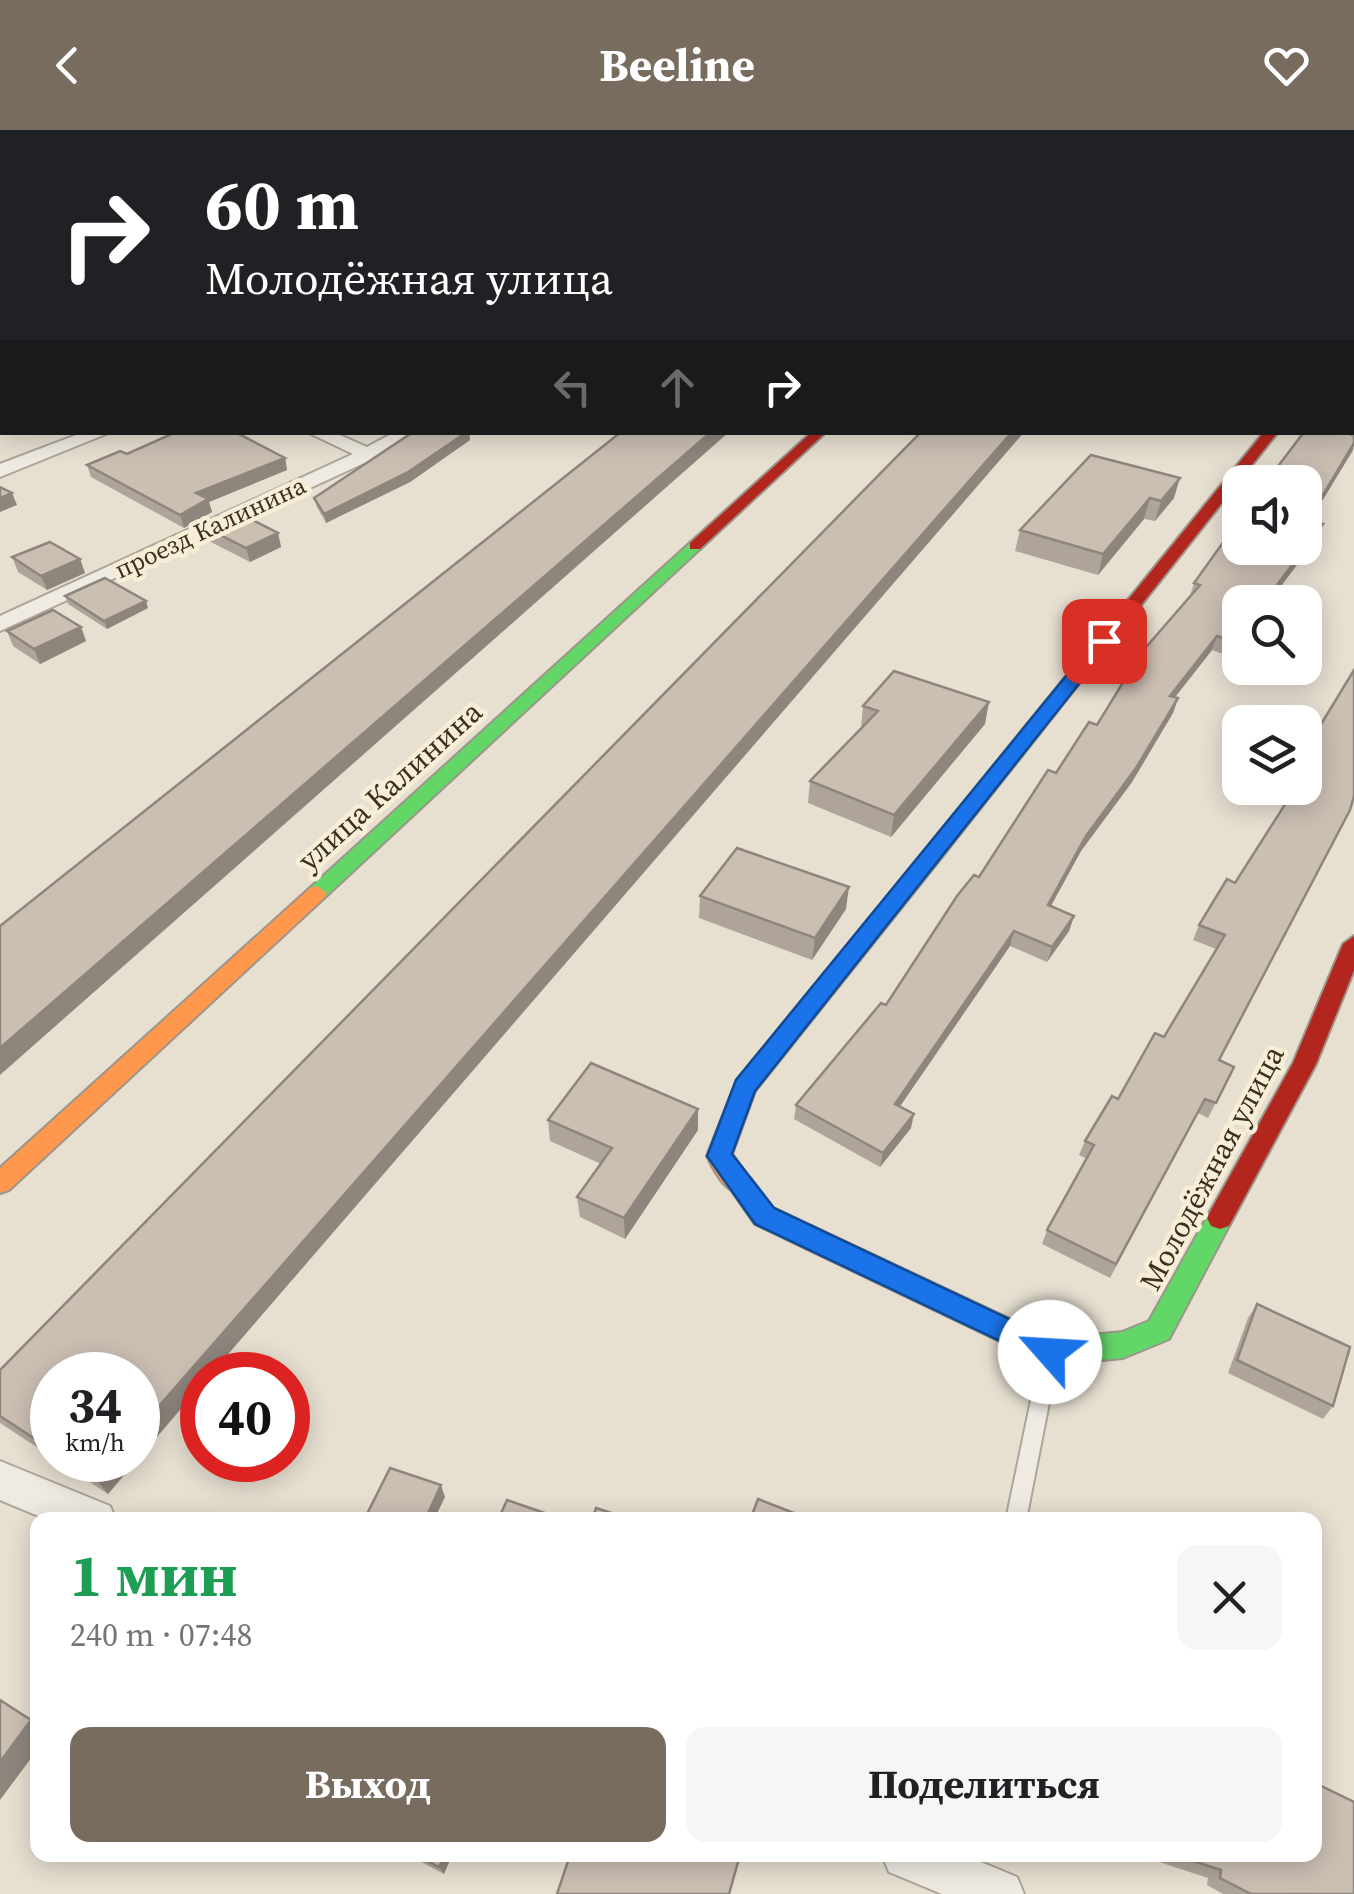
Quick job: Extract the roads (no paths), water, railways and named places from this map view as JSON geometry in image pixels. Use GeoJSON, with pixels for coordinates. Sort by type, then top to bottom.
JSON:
{"type":"FeatureCollection","features":[{"type":"Feature","properties":{"kind":"street"},"geometry":{"type":"LineString","coordinates":[[5,464],[93,435]]}},
{"type":"Feature","properties":{"kind":"street","name":"проезд Калинина"},"geometry":{"type":"LineString","coordinates":[[323,435],[368,454]]}},
{"type":"Feature","properties":{"kind":"street"},"geometry":{"type":"LineString","coordinates":[[368,454],[403,435]]}},
{"type":"Feature","properties":{"kind":"street","name":"улица Калинина"},"geometry":{"type":"LineString","coordinates":[[0,1184],[817,435]]}},
{"type":"Feature","properties":{"kind":"street"},"geometry":{"type":"LineString","coordinates":[[1050,1352],[764,1216],[719,1156],[745,1087],[1270,435]]}},
{"type":"Feature","properties":{"kind":"street","name":"проезд Калинина"},"geometry":{"type":"LineString","coordinates":[[0,624],[368,454]]}},
{"type":"Feature","properties":{"kind":"street","name":"Молодёжная улица"},"geometry":{"type":"LineString","coordinates":[[1050,1352],[1123,1344],[1159,1330],[1304,1064],[1354,944]]}},
{"type":"Feature","properties":{"kind":"street"},"geometry":{"type":"LineString","coordinates":[[0,1480],[77,1512]]}},
{"type":"Feature","properties":{"kind":"street"},"geometry":{"type":"LineString","coordinates":[[937,1862],[1000,1894]]}},
{"type":"Feature","properties":{"kind":"lane"},"geometry":{"type":"LineString","coordinates":[[1018,1512],[1050,1352]]}}]}
